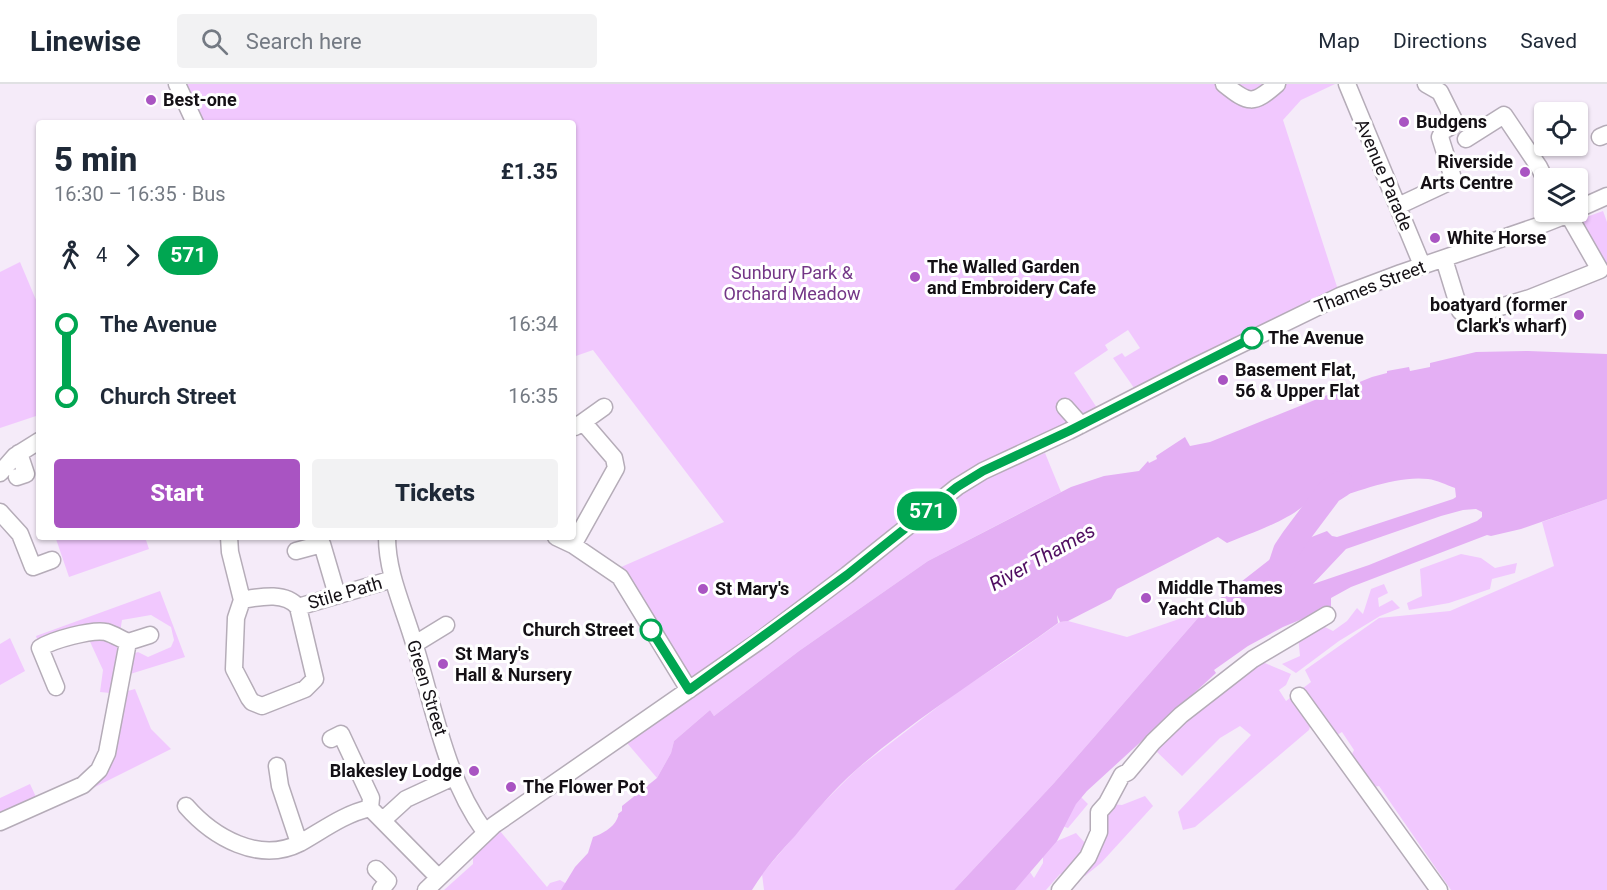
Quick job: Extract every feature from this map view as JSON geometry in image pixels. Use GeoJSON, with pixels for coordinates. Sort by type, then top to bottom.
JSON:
{"type":"FeatureCollection","features":[{"type":"Feature","properties":{"kind":"street"},"geometry":{"type":"LineString","coordinates":[[177,84],[194,120]]}},
{"type":"Feature","properties":{"kind":"street"},"geometry":{"type":"LineString","coordinates":[[1224,84],[1245,98],[1255,100],[1265,96],[1277,84]]}},
{"type":"Feature","properties":{"kind":"street","name":"Avenue Parade"},"geometry":{"type":"LineString","coordinates":[[1347,84],[1422,266]]}},
{"type":"Feature","properties":{"kind":"street"},"geometry":{"type":"LineString","coordinates":[[1398,206],[1445,184],[1452,175],[1440,137],[1454,120],[1440,92],[1426,84]]}},
{"type":"Feature","properties":{"kind":"street"},"geometry":{"type":"LineString","coordinates":[[1466,139],[1504,115],[1540,168]]}},
{"type":"Feature","properties":{"kind":"street","name":"Thames Street"},"geometry":{"type":"LineString","coordinates":[[1588,204],[1607,196]]}},
{"type":"Feature","properties":{"kind":"street","name":"Thames Street"},"geometry":{"type":"LineString","coordinates":[[426,890],[485,832],[689,690],[847,575],[957,487],[983,471],[1081,425],[1323,304],[1542,222]]}},
{"type":"Feature","properties":{"kind":"street"},"geometry":{"type":"LineString","coordinates":[[1444,259],[1460,311],[1467,317],[1530,298],[1600,270],[1574,222]]}},
{"type":"Feature","properties":{"kind":"street"},"geometry":{"type":"LineString","coordinates":[[576,539],[616,468],[614,458],[579,425],[604,407]]}},
{"type":"Feature","properties":{"kind":"street"},"geometry":{"type":"LineString","coordinates":[[1065,407],[1081,425]]}},
{"type":"Feature","properties":{"kind":"street"},"geometry":{"type":"LineString","coordinates":[[17,477],[26,474],[7,460],[36,443]]}},
{"type":"Feature","properties":{"kind":"street"},"geometry":{"type":"LineString","coordinates":[[0,512],[20,534],[33,567],[52,560]]}},
{"type":"Feature","properties":{"kind":"street"},"geometry":{"type":"LineString","coordinates":[[229,540],[242,600]]}},
{"type":"Feature","properties":{"kind":"street","name":"Green Street"},"geometry":{"type":"LineString","coordinates":[[387,540],[393,579],[415,644],[451,767],[476,820],[485,832]]}},
{"type":"Feature","properties":{"kind":"street"},"geometry":{"type":"LineString","coordinates":[[562,540],[620,577],[689,690]]}},
{"type":"Feature","properties":{"kind":"street"},"geometry":{"type":"LineString","coordinates":[[573,545],[575,540]]}},
{"type":"Feature","properties":{"kind":"street"},"geometry":{"type":"LineString","coordinates":[[296,551],[322,544],[337,595]]}},
{"type":"Feature","properties":{"kind":"street","name":"Stile Path"},"geometry":{"type":"LineString","coordinates":[[298,607],[393,579]]}},
{"type":"Feature","properties":{"kind":"street","name":"Stile Path"},"geometry":{"type":"LineString","coordinates":[[274,596],[293,601],[298,607],[315,679],[305,688],[267,705],[257,705],[249,698],[234,669],[235,629],[242,600],[274,596]]}},
{"type":"Feature","properties":{"kind":"street"},"geometry":{"type":"LineString","coordinates":[[1060,890],[1088,857],[1099,832],[1100,812],[1122,775],[1128,772],[1153,742],[1181,715],[1253,659],[1327,615]]}},
{"type":"Feature","properties":{"kind":"street"},"geometry":{"type":"LineString","coordinates":[[415,644],[446,625]]}},
{"type":"Feature","properties":{"kind":"street"},"geometry":{"type":"LineString","coordinates":[[56,687],[40,648],[47,643],[86,633],[105,632],[128,642],[150,635]]}},
{"type":"Feature","properties":{"kind":"street"},"geometry":{"type":"LineString","coordinates":[[0,822],[83,785],[99,770],[107,753],[128,642]]}},
{"type":"Feature","properties":{"kind":"street"},"geometry":{"type":"LineString","coordinates":[[1299,696],[1439,890]]}},
{"type":"Feature","properties":{"kind":"street"},"geometry":{"type":"LineString","coordinates":[[331,739],[341,734],[370,798],[370,808],[438,877]]}},
{"type":"Feature","properties":{"kind":"street"},"geometry":{"type":"LineString","coordinates":[[276,767],[299,843]]}},
{"type":"Feature","properties":{"kind":"street"},"geometry":{"type":"LineString","coordinates":[[383,820],[406,799],[447,780]]}},
{"type":"Feature","properties":{"kind":"street"},"geometry":{"type":"LineString","coordinates":[[186,806],[200,822],[240,845],[262,850],[285,849],[354,812],[370,808]]}},
{"type":"Feature","properties":{"kind":"street"},"geometry":{"type":"LineString","coordinates":[[376,868],[388,881],[381,890]]}},
{"type":"Feature","properties":{"kind":"green space","name":"Sunbury Park & Orchard Meadow"},"geometry":{"type":"Polygon","coordinates":[[[177,84],[1335,84],[1301,100],[1283,120],[1340,296],[1139,395],[1113,358],[1122,353],[1125,357],[1140,348],[1128,330],[1105,345],[1108,350],[1074,373],[1101,414],[983,471],[689,690],[612,571],[724,522],[593,350],[576,356],[576,120],[194,120],[177,84]]]}},
{"type":"Feature","properties":{"kind":"green space"},"geometry":{"type":"Polygon","coordinates":[[[1603,211],[1607,222],[1607,273],[1579,222],[1588,222],[1588,216],[1603,211]]]}},
{"type":"Feature","properties":{"kind":"green space"},"geometry":{"type":"Polygon","coordinates":[[[20,262],[36,300],[36,416],[0,428],[0,272],[20,262]]]}},
{"type":"Feature","properties":{"kind":"green space"},"geometry":{"type":"Polygon","coordinates":[[[1045,453],[1061,492],[928,561],[799,651],[714,716],[710,710],[674,741],[671,753],[657,778],[627,743],[980,480],[1045,453]]]}},
{"type":"Feature","properties":{"kind":"green space"},"geometry":{"type":"Polygon","coordinates":[[[1607,499],[1607,890],[1451,890],[1379,786],[1373,787],[1351,756],[1354,750],[1342,732],[1328,740],[1312,720],[1309,730],[1195,827],[1183,830],[1178,812],[1251,735],[1240,726],[1220,738],[1182,776],[1156,751],[1148,737],[1260,661],[1291,674],[1286,685],[1279,690],[1286,701],[1311,682],[1305,670],[1379,618],[1450,611],[1554,566],[1542,522],[1607,499]]]}},
{"type":"Feature","properties":{"kind":"green space"},"geometry":{"type":"Polygon","coordinates":[[[56,540],[146,540],[149,549],[69,577],[56,540]]]}},
{"type":"Feature","properties":{"kind":"green space"},"geometry":{"type":"Polygon","coordinates":[[[1461,554],[1481,558],[1495,568],[1517,563],[1515,573],[1492,579],[1490,589],[1449,603],[1409,610],[1407,603],[1422,596],[1420,569],[1461,554]]]}},
{"type":"Feature","properties":{"kind":"green space"},"geometry":{"type":"Polygon","coordinates":[[[1384,584],[1388,593],[1378,598],[1379,607],[1392,600],[1400,608],[1380,616],[1339,641],[1296,673],[1282,664],[1300,656],[1298,636],[1321,625],[1333,631],[1347,621],[1357,608],[1363,614],[1371,589],[1384,584]]]}},
{"type":"Feature","properties":{"kind":"green space"},"geometry":{"type":"Polygon","coordinates":[[[160,591],[185,657],[127,675],[133,654],[138,652],[148,657],[171,647],[174,640],[171,627],[151,615],[122,620],[110,693],[100,692],[103,670],[86,633],[38,642],[36,636],[160,591]]]}},
{"type":"Feature","properties":{"kind":"green space"},"geometry":{"type":"Polygon","coordinates":[[[1205,610],[1054,783],[954,890],[764,890],[762,874],[821,805],[857,769],[957,692],[1060,622],[1068,621],[1127,637],[1205,610]]]}},
{"type":"Feature","properties":{"kind":"green space"},"geometry":{"type":"Polygon","coordinates":[[[10,638],[25,671],[0,685],[0,644],[10,638]]]}},
{"type":"Feature","properties":{"kind":"green space"},"geometry":{"type":"Polygon","coordinates":[[[135,689],[151,729],[171,749],[87,791],[107,770],[113,759],[117,747],[124,692],[135,689]]]}},
{"type":"Feature","properties":{"kind":"green space"},"geometry":{"type":"Polygon","coordinates":[[[30,784],[36,797],[0,813],[0,798],[30,784]]]}},
{"type":"Feature","properties":{"kind":"green space"},"geometry":{"type":"Polygon","coordinates":[[[1077,793],[1088,804],[1068,828],[1059,825],[1077,793]]]}},
{"type":"Feature","properties":{"kind":"green space"},"geometry":{"type":"Polygon","coordinates":[[[1145,796],[1153,806],[1101,863],[1085,876],[1085,853],[1102,827],[1111,804],[1122,805],[1145,796]]]}},
{"type":"Feature","properties":{"kind":"green space"},"geometry":{"type":"Polygon","coordinates":[[[500,831],[547,887],[550,883],[560,880],[577,890],[444,890],[473,864],[473,858],[500,831]]]}},
{"type":"Feature","properties":{"kind":"green space"},"geometry":{"type":"Polygon","coordinates":[[[1076,833],[1085,843],[1082,860],[1071,873],[1060,874],[1046,890],[1005,890],[1028,869],[1034,878],[1043,863],[1043,847],[1076,833]]]}},
{"type":"Feature","properties":{"kind":"water"},"geometry":{"type":"Polygon","coordinates":[[[1476,352],[1607,354],[1607,499],[1521,529],[1487,535],[1351,587],[1331,598],[1331,607],[1283,627],[1248,646],[1214,670],[1216,673],[1087,791],[1076,804],[1057,841],[1015,890],[954,890],[1054,783],[1205,610],[1273,557],[1288,534],[1297,540],[1296,543],[1327,531],[1337,537],[1453,499],[1456,497],[1455,488],[1416,478],[1376,485],[1325,501],[1318,509],[1308,501],[1282,520],[1258,531],[1227,543],[1218,537],[1117,589],[1111,599],[1068,621],[1060,622],[1057,615],[1058,623],[930,712],[857,769],[825,801],[778,855],[752,890],[561,890],[575,867],[588,853],[593,837],[610,828],[622,811],[622,806],[657,778],[671,753],[674,741],[710,710],[714,716],[799,651],[928,561],[1071,487],[1104,476],[1139,471],[1148,461],[1149,463],[1157,459],[1156,456],[1185,437],[1190,446],[1210,442],[1387,373],[1387,371],[1409,367],[1410,371],[1430,367],[1430,363],[1476,352]],[[1476,509],[1463,510],[1346,549],[1313,584],[1369,565],[1477,521],[1482,517],[1482,512],[1476,509]]]}},
{"type":"Feature","properties":{"kind":"waterway","name":"River Thames"},"geometry":{"type":"LineString","coordinates":[[1280,569],[1286,551],[1294,539],[1330,491],[1341,484]]}},
{"type":"Feature","properties":{"kind":"bus line","name":"571"},"geometry":{"type":"LineString","coordinates":[[651,630],[689,690],[847,575],[957,487],[983,471],[1069,431],[1252,338]]}},
{"type":"Feature","properties":{"kind":"place","name":"Best-one"},"geometry":{"type":"Point","coordinates":[151,100]}},
{"type":"Feature","properties":{"kind":"place","name":"Budgens"},"geometry":{"type":"Point","coordinates":[1404,122]}},
{"type":"Feature","properties":{"kind":"place","name":"Riverside Arts Centre"},"geometry":{"type":"Point","coordinates":[1525,172]}},
{"type":"Feature","properties":{"kind":"place","name":"White Horse"},"geometry":{"type":"Point","coordinates":[1435,238]}},
{"type":"Feature","properties":{"kind":"place","name":"The Walled Garden and Embroidery Cafe"},"geometry":{"type":"Point","coordinates":[915,277]}},
{"type":"Feature","properties":{"kind":"place","name":"boatyard (former Clark's wharf)"},"geometry":{"type":"Point","coordinates":[1579,315]}},
{"type":"Feature","properties":{"kind":"place","name":"The Avenue"},"geometry":{"type":"Point","coordinates":[1252,338]}},
{"type":"Feature","properties":{"kind":"place","name":"Basement Flat, 56 & Upper Flat"},"geometry":{"type":"Point","coordinates":[1223,380]}},
{"type":"Feature","properties":{"kind":"place","name":"St Mary's"},"geometry":{"type":"Point","coordinates":[703,589]}},
{"type":"Feature","properties":{"kind":"place","name":"Middle Thames Yacht Club"},"geometry":{"type":"Point","coordinates":[1146,598]}},
{"type":"Feature","properties":{"kind":"place","name":"Church Street"},"geometry":{"type":"Point","coordinates":[651,630]}},
{"type":"Feature","properties":{"kind":"place","name":"St Mary's Hall & Nursery"},"geometry":{"type":"Point","coordinates":[443,664]}},
{"type":"Feature","properties":{"kind":"place","name":"Blakesley Lodge"},"geometry":{"type":"Point","coordinates":[474,771]}},
{"type":"Feature","properties":{"kind":"place","name":"The Flower Pot"},"geometry":{"type":"Point","coordinates":[511,787]}}]}
